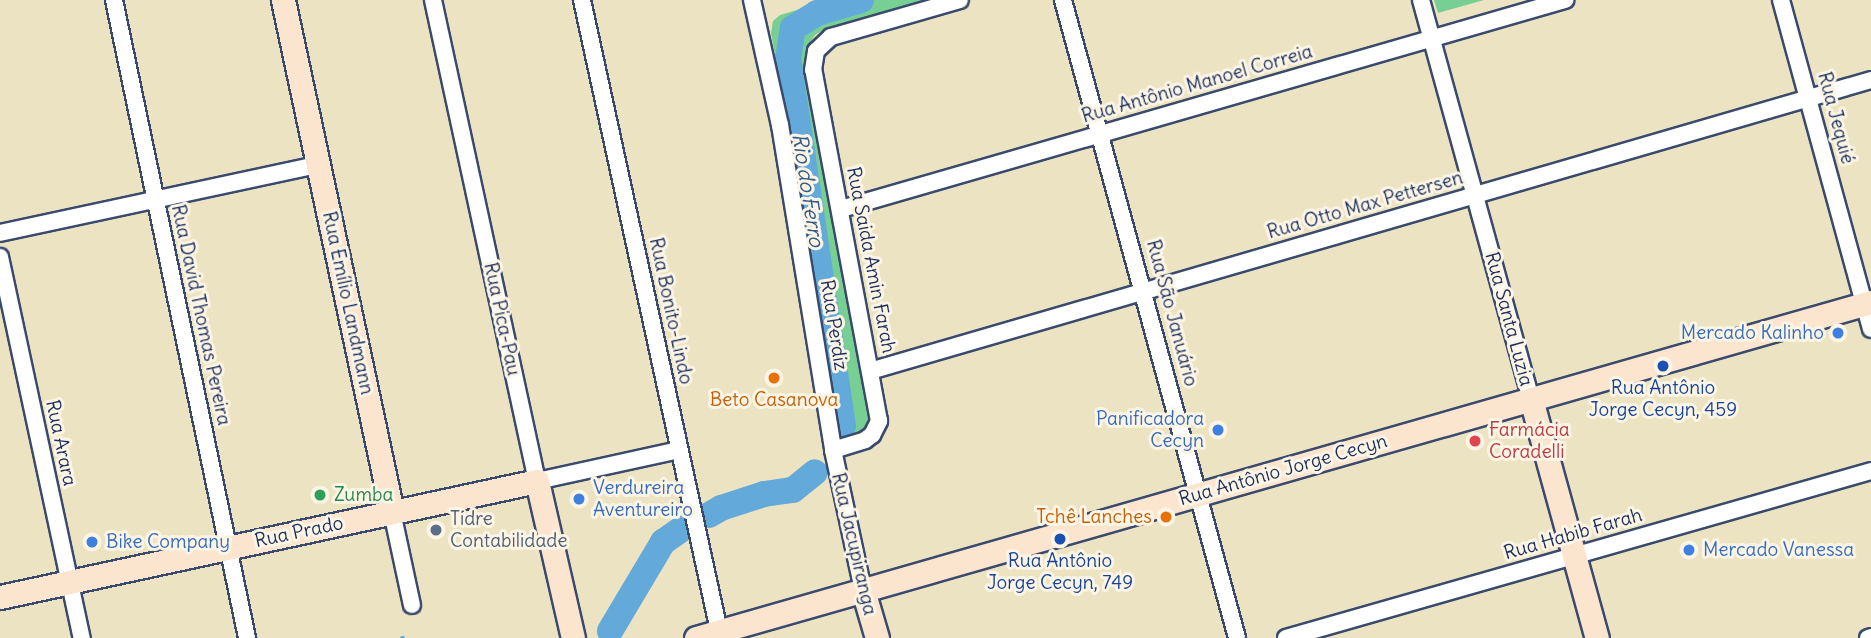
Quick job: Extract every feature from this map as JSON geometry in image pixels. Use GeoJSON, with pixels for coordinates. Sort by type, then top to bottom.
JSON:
{"type":"FeatureCollection","features":[{"type":"Feature","properties":{"kind":"street","name":"Rua David Thomas Pereira"},"geometry":{"type":"LineString","coordinates":[[114,0],[247,638]]}},
{"type":"Feature","properties":{"kind":"street","name":"Rua Emílio Landmann"},"geometry":{"type":"LineString","coordinates":[[283,0],[412,606]]}},
{"type":"Feature","properties":{"kind":"street","name":"Rua Pica-Pau"},"geometry":{"type":"LineString","coordinates":[[433,0],[573,638]]}},
{"type":"Feature","properties":{"kind":"street","name":"Rua Bonito-Lindo"},"geometry":{"type":"LineString","coordinates":[[582,0],[719,631]]}},
{"type":"Feature","properties":{"kind":"street","name":"Rua Perdiz"},"geometry":{"type":"LineString","coordinates":[[752,0],[780,125],[833,450]]}},
{"type":"Feature","properties":{"kind":"street","name":"Rua São Januário"},"geometry":{"type":"LineString","coordinates":[[1063,0],[1200,494],[1237,638]]}},
{"type":"Feature","properties":{"kind":"street","name":"Rua Santa Luzia"},"geometry":{"type":"LineString","coordinates":[[1420,0],[1597,638]]}},
{"type":"Feature","properties":{"kind":"street","name":"Rua Antônio Manoel Correia"},"geometry":{"type":"LineString","coordinates":[[841,209],[1565,0]]}},
{"type":"Feature","properties":{"kind":"street","name":"Rua Jequié"},"geometry":{"type":"LineString","coordinates":[[1781,0],[1868,303],[1871,329]]}},
{"type":"Feature","properties":{"kind":"street","name":"Rua Saida Amin Farah"},"geometry":{"type":"LineString","coordinates":[[833,450],[865,440],[877,428],[878,412],[813,70],[816,51],[831,37],[954,1]]}},
{"type":"Feature","properties":{"kind":"street","name":"Rua Otto Max Pettersen"},"geometry":{"type":"LineString","coordinates":[[870,371],[1871,80]]}},
{"type":"Feature","properties":{"kind":"street"},"geometry":{"type":"LineString","coordinates":[[0,233],[318,165]]}},
{"type":"Feature","properties":{"kind":"street","name":"Rua Arara"},"geometry":{"type":"LineString","coordinates":[[0,257],[82,638]]}},
{"type":"Feature","properties":{"kind":"street","name":"Rua Antônio Jorge Cecyn"},"geometry":{"type":"LineString","coordinates":[[696,638],[1868,303]]}},
{"type":"Feature","properties":{"kind":"street","name":"Rua Prado"},"geometry":{"type":"LineString","coordinates":[[0,597],[680,450]]}},
{"type":"Feature","properties":{"kind":"street","name":"Rua Jacupiranga"},"geometry":{"type":"LineString","coordinates":[[833,450],[863,590],[877,638]]}},
{"type":"Feature","properties":{"kind":"street","name":"Rua Habib Farah"},"geometry":{"type":"LineString","coordinates":[[1286,638],[1871,471]]}},
{"type":"Feature","properties":{"kind":"green space"},"geometry":{"type":"Polygon","coordinates":[[[831,0],[930,0],[918,7],[826,28],[815,35],[807,47],[806,60],[873,421],[866,433],[848,439],[842,434],[771,33],[773,21],[780,15],[831,0]]]}},
{"type":"Feature","properties":{"kind":"green space"},"geometry":{"type":"Polygon","coordinates":[[[1434,0],[1484,0],[1438,13],[1434,0]]]}},
{"type":"Feature","properties":{"kind":"waterway","name":"Rio do Ferro"},"geometry":{"type":"LineString","coordinates":[[843,426],[788,59],[793,28],[817,13],[861,0]]}},
{"type":"Feature","properties":{"kind":"waterway","name":"Rio do Ferro"},"geometry":{"type":"LineString","coordinates":[[709,515],[721,508],[764,494],[793,490],[815,472]]}},
{"type":"Feature","properties":{"kind":"waterway","name":"Rio do Ferro"},"geometry":{"type":"LineString","coordinates":[[610,631],[663,542],[683,528]]}},
{"type":"Feature","properties":{"kind":"place","name":"Mercado Kalinho"},"geometry":{"type":"Point","coordinates":[1838,333]}},
{"type":"Feature","properties":{"kind":"place","name":"Rua Antônio Jorge Cecyn, 459"},"geometry":{"type":"Point","coordinates":[1663,366]}},
{"type":"Feature","properties":{"kind":"place","name":"Beto Casanova"},"geometry":{"type":"Point","coordinates":[774,378]}},
{"type":"Feature","properties":{"kind":"place","name":"Panificadora Cecyn"},"geometry":{"type":"Point","coordinates":[1218,430]}},
{"type":"Feature","properties":{"kind":"place","name":"Farmácia Coradelli"},"geometry":{"type":"Point","coordinates":[1475,441]}},
{"type":"Feature","properties":{"kind":"place","name":"Zumba"},"geometry":{"type":"Point","coordinates":[320,495]}},
{"type":"Feature","properties":{"kind":"place","name":"Verdureira Aventureiro"},"geometry":{"type":"Point","coordinates":[579,499]}},
{"type":"Feature","properties":{"kind":"place","name":"Tchê Lanches"},"geometry":{"type":"Point","coordinates":[1166,517]}},
{"type":"Feature","properties":{"kind":"place","name":"Tidre Contabilidade"},"geometry":{"type":"Point","coordinates":[436,530]}},
{"type":"Feature","properties":{"kind":"place","name":"Rua Antônio Jorge Cecyn, 749"},"geometry":{"type":"Point","coordinates":[1060,539]}},
{"type":"Feature","properties":{"kind":"place","name":"Bike Company"},"geometry":{"type":"Point","coordinates":[92,542]}},
{"type":"Feature","properties":{"kind":"place","name":"Mercado Vanessa"},"geometry":{"type":"Point","coordinates":[1689,550]}}]}
